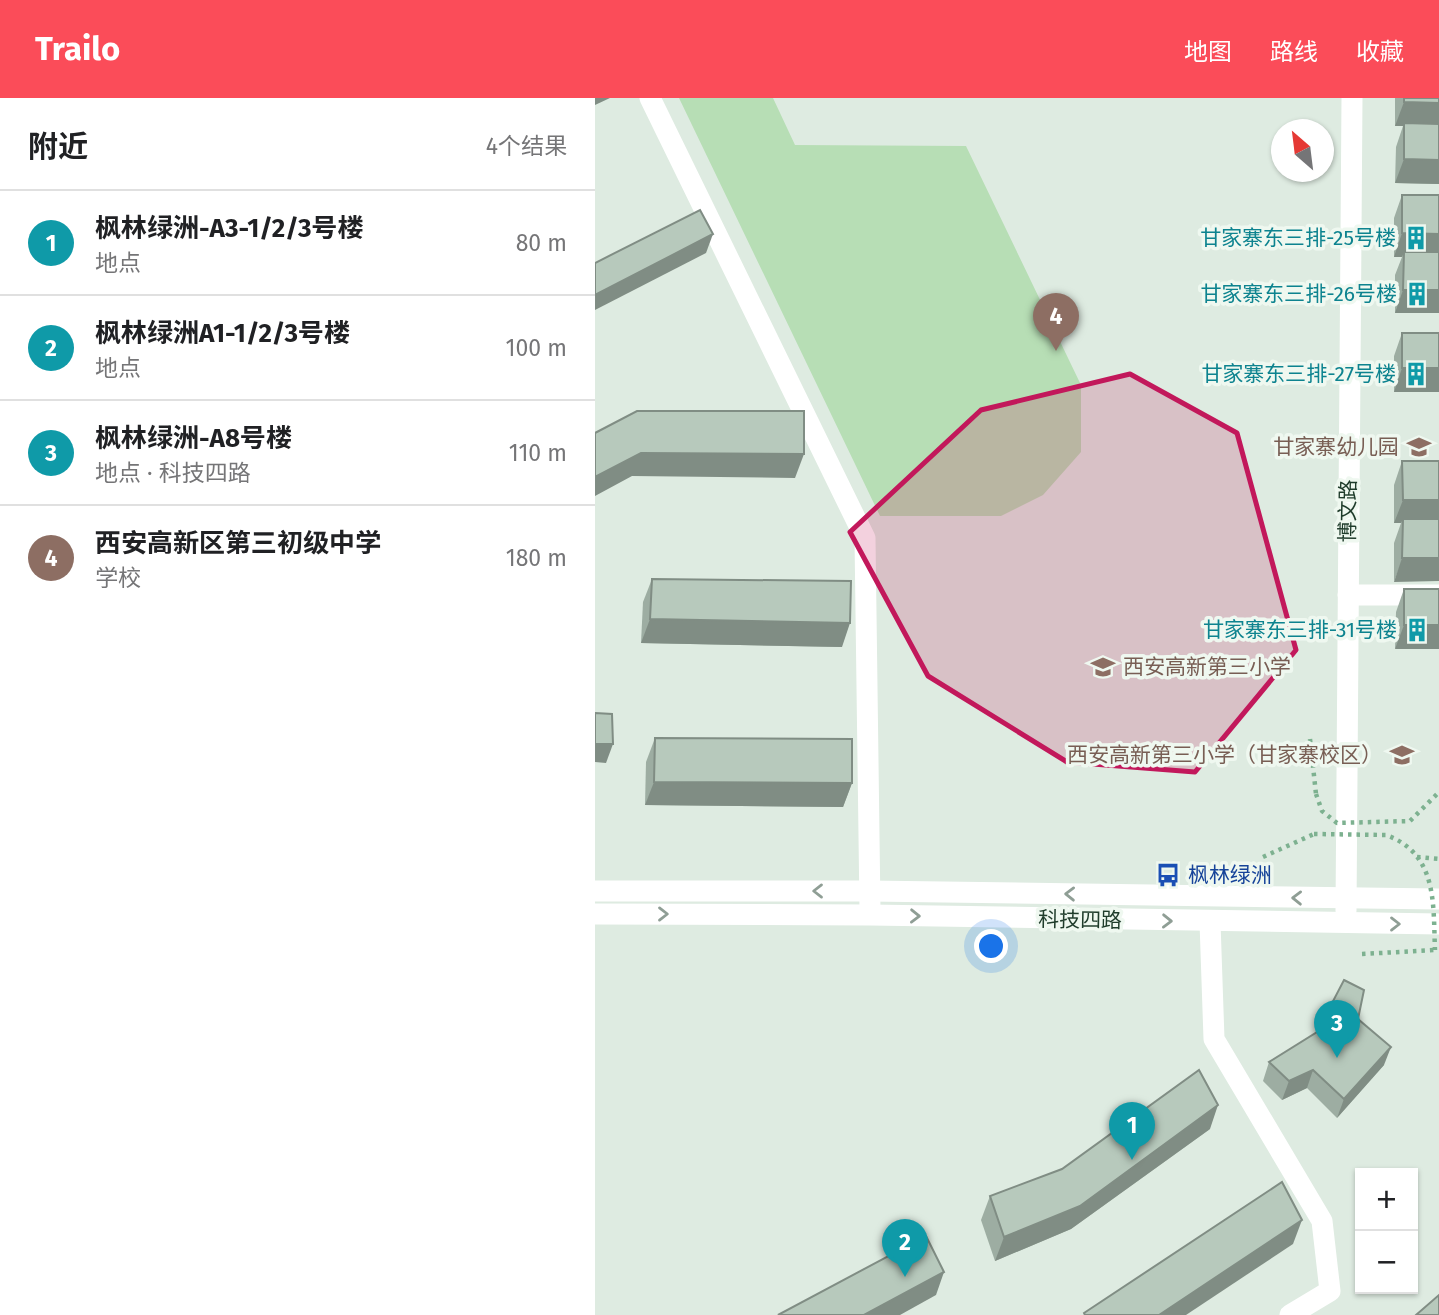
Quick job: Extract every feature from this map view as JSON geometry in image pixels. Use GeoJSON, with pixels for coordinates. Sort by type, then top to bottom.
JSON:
{"type":"FeatureCollection","features":[{"type":"Feature","properties":{"kind":"street"},"geometry":{"type":"LineString","coordinates":[[650,98],[866,538],[870,915]]}},
{"type":"Feature","properties":{"kind":"street","name":"博文路"},"geometry":{"type":"LineString","coordinates":[[1346,924],[1352,98]]}},
{"type":"Feature","properties":{"kind":"street"},"geometry":{"type":"LineString","coordinates":[[1348,596],[1439,596]]}},
{"type":"Feature","properties":{"kind":"street","name":"科技四路"},"geometry":{"type":"LineString","coordinates":[[595,891],[869,891],[1439,899]]}},
{"type":"Feature","properties":{"kind":"street","name":"科技四路"},"geometry":{"type":"LineString","coordinates":[[595,914],[870,915],[1439,924]]}},
{"type":"Feature","properties":{"kind":"street"},"geometry":{"type":"LineString","coordinates":[[1210,922],[1214,1039],[1322,1221],[1330,1291],[1290,1315]]}},
{"type":"Feature","properties":{"kind":"path"},"geometry":{"type":"LineString","coordinates":[[1310,739],[1318,804],[1328,818],[1337,823],[1410,821],[1437,794]]}},
{"type":"Feature","properties":{"kind":"path"},"geometry":{"type":"LineString","coordinates":[[1263,857],[1314,834],[1374,834],[1395,839],[1413,852],[1432,886],[1435,950],[1362,954]]}},
{"type":"Feature","properties":{"kind":"path"},"geometry":{"type":"LineString","coordinates":[[1417,857],[1439,859]]}},
{"type":"Feature","properties":{"kind":"highlighted area"},"geometry":{"type":"Polygon","coordinates":[[[1130,374],[1237,433],[1296,650],[1195,772],[1067,762],[928,676],[850,532],[981,410],[1130,374]]]}},
{"type":"Feature","properties":{"kind":"green space"},"geometry":{"type":"Polygon","coordinates":[[[679,98],[773,98],[795,145],[966,146],[1081,385],[1081,452],[1043,495],[1001,516],[880,516],[679,98]]]}},
{"type":"Feature","properties":{"kind":"building"},"geometry":{"type":"Polygon","coordinates":[[[1404,98],[1439,98],[1439,103],[1404,102],[1404,98]]]}},
{"type":"Feature","properties":{"kind":"building"},"geometry":{"type":"Polygon","coordinates":[[[1404,123],[1439,124],[1439,160],[1404,159],[1404,123]]]}},
{"type":"Feature","properties":{"kind":"building"},"geometry":{"type":"Polygon","coordinates":[[[1402,195],[1439,195],[1439,234],[1402,233],[1402,195]]]}},
{"type":"Feature","properties":{"kind":"building"},"geometry":{"type":"Polygon","coordinates":[[[700,210],[713,234],[595,295],[595,263],[700,210]]]}},
{"type":"Feature","properties":{"kind":"building"},"geometry":{"type":"Polygon","coordinates":[[[1404,252],[1439,252],[1439,290],[1403,290],[1404,252]]]}},
{"type":"Feature","properties":{"kind":"building"},"geometry":{"type":"Polygon","coordinates":[[[1402,333],[1439,333],[1439,368],[1402,368],[1402,333]]]}},
{"type":"Feature","properties":{"kind":"building"},"geometry":{"type":"Polygon","coordinates":[[[637,411],[804,411],[804,454],[641,453],[595,477],[595,433],[637,411]]]}},
{"type":"Feature","properties":{"kind":"building"},"geometry":{"type":"Polygon","coordinates":[[[1402,461],[1439,461],[1439,500],[1403,500],[1402,461]]]}},
{"type":"Feature","properties":{"kind":"building"},"geometry":{"type":"Polygon","coordinates":[[[1403,519],[1439,519],[1439,558],[1402,558],[1403,519]]]}},
{"type":"Feature","properties":{"kind":"building"},"geometry":{"type":"Polygon","coordinates":[[[652,579],[851,581],[850,623],[650,619],[652,579]]]}},
{"type":"Feature","properties":{"kind":"building"},"geometry":{"type":"Polygon","coordinates":[[[1404,589],[1439,589],[1439,625],[1404,625],[1404,589]]]}},
{"type":"Feature","properties":{"kind":"building"},"geometry":{"type":"Polygon","coordinates":[[[595,713],[612,714],[613,744],[595,744],[595,713]]]}},
{"type":"Feature","properties":{"kind":"building"},"geometry":{"type":"Polygon","coordinates":[[[655,738],[852,739],[852,783],[654,782],[655,738]]]}},
{"type":"Feature","properties":{"kind":"building"},"geometry":{"type":"Polygon","coordinates":[[[1344,980],[1364,990],[1358,1019],[1391,1047],[1344,1099],[1313,1070],[1289,1081],[1269,1062],[1317,1032],[1344,980]]]}},
{"type":"Feature","properties":{"kind":"building"},"geometry":{"type":"Polygon","coordinates":[[[1199,1070],[1218,1105],[1080,1206],[1004,1237],[990,1196],[1062,1169],[1199,1070]]]}},
{"type":"Feature","properties":{"kind":"building"},"geometry":{"type":"Polygon","coordinates":[[[1282,1182],[1302,1220],[1159,1315],[1085,1315],[1084,1313],[1282,1182]]]}},
{"type":"Feature","properties":{"kind":"building"},"geometry":{"type":"Polygon","coordinates":[[[926,1236],[944,1272],[864,1315],[778,1315],[926,1236]]]}},
{"type":"Feature","properties":{"kind":"building"},"geometry":{"type":"Polygon","coordinates":[[[1439,1295],[1439,1315],[1416,1315],[1439,1295]]]}},
{"type":"Feature","properties":{"kind":"place","name":"甘家寨东三排-25号楼"},"geometry":{"type":"Point","coordinates":[1416,238]}},
{"type":"Feature","properties":{"kind":"place","name":"甘家寨东三排-26号楼"},"geometry":{"type":"Point","coordinates":[1417,294]}},
{"type":"Feature","properties":{"kind":"place","name":"西安高新区第三初级中学"},"geometry":{"type":"Point","coordinates":[1056,351]}},
{"type":"Feature","properties":{"kind":"place","name":"甘家寨东三排-27号楼"},"geometry":{"type":"Point","coordinates":[1416,374]}},
{"type":"Feature","properties":{"kind":"place","name":"甘家寨幼儿园"},"geometry":{"type":"Point","coordinates":[1419,447]}},
{"type":"Feature","properties":{"kind":"place","name":"甘家寨东三排-31号楼"},"geometry":{"type":"Point","coordinates":[1417,630]}},
{"type":"Feature","properties":{"kind":"place","name":"西安高新第三小学"},"geometry":{"type":"Point","coordinates":[1103,667]}},
{"type":"Feature","properties":{"kind":"place","name":"西安高新第三小学（甘家寨校区）"},"geometry":{"type":"Point","coordinates":[1402,755]}},
{"type":"Feature","properties":{"kind":"place","name":"枫林绿洲"},"geometry":{"type":"Point","coordinates":[1168,875]}},
{"type":"Feature","properties":{"kind":"place","name":"枫林绿洲-A8号楼"},"geometry":{"type":"Point","coordinates":[1337,1058]}},
{"type":"Feature","properties":{"kind":"place","name":"枫林绿洲-A3-1/2/3号楼"},"geometry":{"type":"Point","coordinates":[1132,1160]}},
{"type":"Feature","properties":{"kind":"place","name":"枫林绿洲A1-1/2/3号楼"},"geometry":{"type":"Point","coordinates":[905,1277]}}]}
